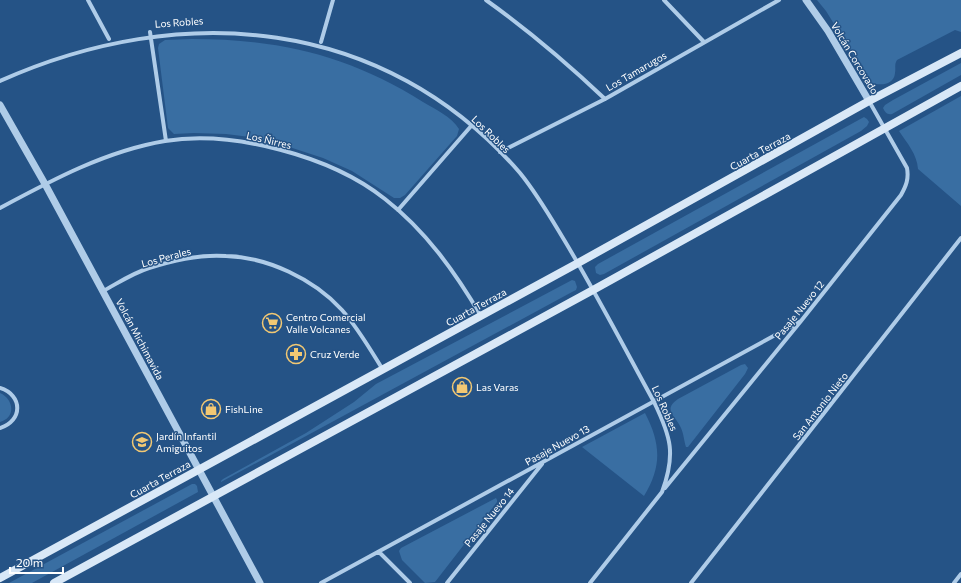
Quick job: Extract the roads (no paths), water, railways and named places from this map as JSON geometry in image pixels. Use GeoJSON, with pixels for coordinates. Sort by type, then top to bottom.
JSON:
{"type":"FeatureCollection","features":[{"type":"Feature","properties":{"kind":"main road","name":"Cuarta Terraza"},"geometry":{"type":"LineString","coordinates":[[0,578],[578,263],[869,101],[961,53]]}},
{"type":"Feature","properties":{"kind":"main road"},"geometry":{"type":"LineString","coordinates":[[54,583],[593,290],[961,86]]}},
{"type":"Feature","properties":{"kind":"street"},"geometry":{"type":"LineString","coordinates":[[88,0],[109,39]]}},
{"type":"Feature","properties":{"kind":"street"},"geometry":{"type":"LineString","coordinates":[[321,42],[333,0]]}},
{"type":"Feature","properties":{"kind":"street"},"geometry":{"type":"LineString","coordinates":[[486,0],[541,42],[572,68],[605,99]]}},
{"type":"Feature","properties":{"kind":"street"},"geometry":{"type":"LineString","coordinates":[[664,0],[704,42]]}},
{"type":"Feature","properties":{"kind":"street","name":"Los Tamarugos"},"geometry":{"type":"LineString","coordinates":[[500,152],[605,99],[778,0]]}},
{"type":"Feature","properties":{"kind":"street","name":"Volcán Corcovado"},"geometry":{"type":"LineString","coordinates":[[806,0],[835,43],[884,129]]}},
{"type":"Feature","properties":{"kind":"street","name":"Los Robles"},"geometry":{"type":"LineString","coordinates":[[144,33],[157,31]]}},
{"type":"Feature","properties":{"kind":"street"},"geometry":{"type":"LineString","coordinates":[[150,32],[166,141]]}},
{"type":"Feature","properties":{"kind":"street"},"geometry":{"type":"LineString","coordinates":[[263,32],[294,36]]}},
{"type":"Feature","properties":{"kind":"street"},"geometry":{"type":"LineString","coordinates":[[104,41],[117,38]]}},
{"type":"Feature","properties":{"kind":"street","name":"Los Robles"},"geometry":{"type":"LineString","coordinates":[[313,40],[353,54],[397,75],[432,95],[472,125],[521,174],[545,208],[578,263],[654,402],[667,430],[671,451],[668,477],[662,492],[590,583]]}},
{"type":"Feature","properties":{"kind":"street"},"geometry":{"type":"LineString","coordinates":[[0,81],[55,56],[87,46]]}},
{"type":"Feature","properties":{"kind":"street","name":"Volcán Michimavida"},"geometry":{"type":"LineString","coordinates":[[0,105],[45,184],[260,583]]}},
{"type":"Feature","properties":{"kind":"street"},"geometry":{"type":"LineString","coordinates":[[398,210],[472,125]]}},
{"type":"Feature","properties":{"kind":"street","name":"Pasaje Nuevo 12"},"geometry":{"type":"LineString","coordinates":[[662,492],[901,195],[906,185],[908,175],[907,168],[884,129]]}},
{"type":"Feature","properties":{"kind":"street","name":"Los Ñirres"},"geometry":{"type":"LineString","coordinates":[[0,208],[63,175],[140,146],[166,141],[202,139],[258,144],[328,167],[349,176],[374,191],[413,223],[435,248],[458,279],[481,316]]}},
{"type":"Feature","properties":{"kind":"street","name":"San Antonio Nieto"},"geometry":{"type":"LineString","coordinates":[[691,583],[961,238]]}},
{"type":"Feature","properties":{"kind":"street","name":"Los Perales"},"geometry":{"type":"LineString","coordinates":[[103,291],[147,268],[189,257],[226,256],[256,260],[289,272],[317,288],[341,309],[360,333],[383,370]]}},
{"type":"Feature","properties":{"kind":"street","name":"Pasaje Nuevo 13"},"geometry":{"type":"LineString","coordinates":[[321,583],[801,321]]}},
{"type":"Feature","properties":{"kind":"street"},"geometry":{"type":"LineString","coordinates":[[0,388],[8,390],[13,395],[17,409],[16,416],[12,422],[0,428]]}},
{"type":"Feature","properties":{"kind":"street","name":"Pasaje Nuevo 14"},"geometry":{"type":"LineString","coordinates":[[448,583],[544,462]]}},
{"type":"Feature","properties":{"kind":"street"},"geometry":{"type":"LineString","coordinates":[[379,552],[410,583]]}},
{"type":"Feature","properties":{"kind":"street"},"geometry":{"type":"LineString","coordinates":[[954,583],[961,574]]}},
{"type":"Feature","properties":{"kind":"place","name":"Centro Comercial Valle Volcanes"},"geometry":{"type":"Point","coordinates":[272,323]}},
{"type":"Feature","properties":{"kind":"place","name":"Cruz Verde"},"geometry":{"type":"Point","coordinates":[296,354]}},
{"type":"Feature","properties":{"kind":"place","name":"Las Varas"},"geometry":{"type":"Point","coordinates":[462,387]}},
{"type":"Feature","properties":{"kind":"place","name":"FishLine"},"geometry":{"type":"Point","coordinates":[211,409]}},
{"type":"Feature","properties":{"kind":"place","name":"Jardín Infantil Amiguitos"},"geometry":{"type":"Point","coordinates":[142,442]}}]}
